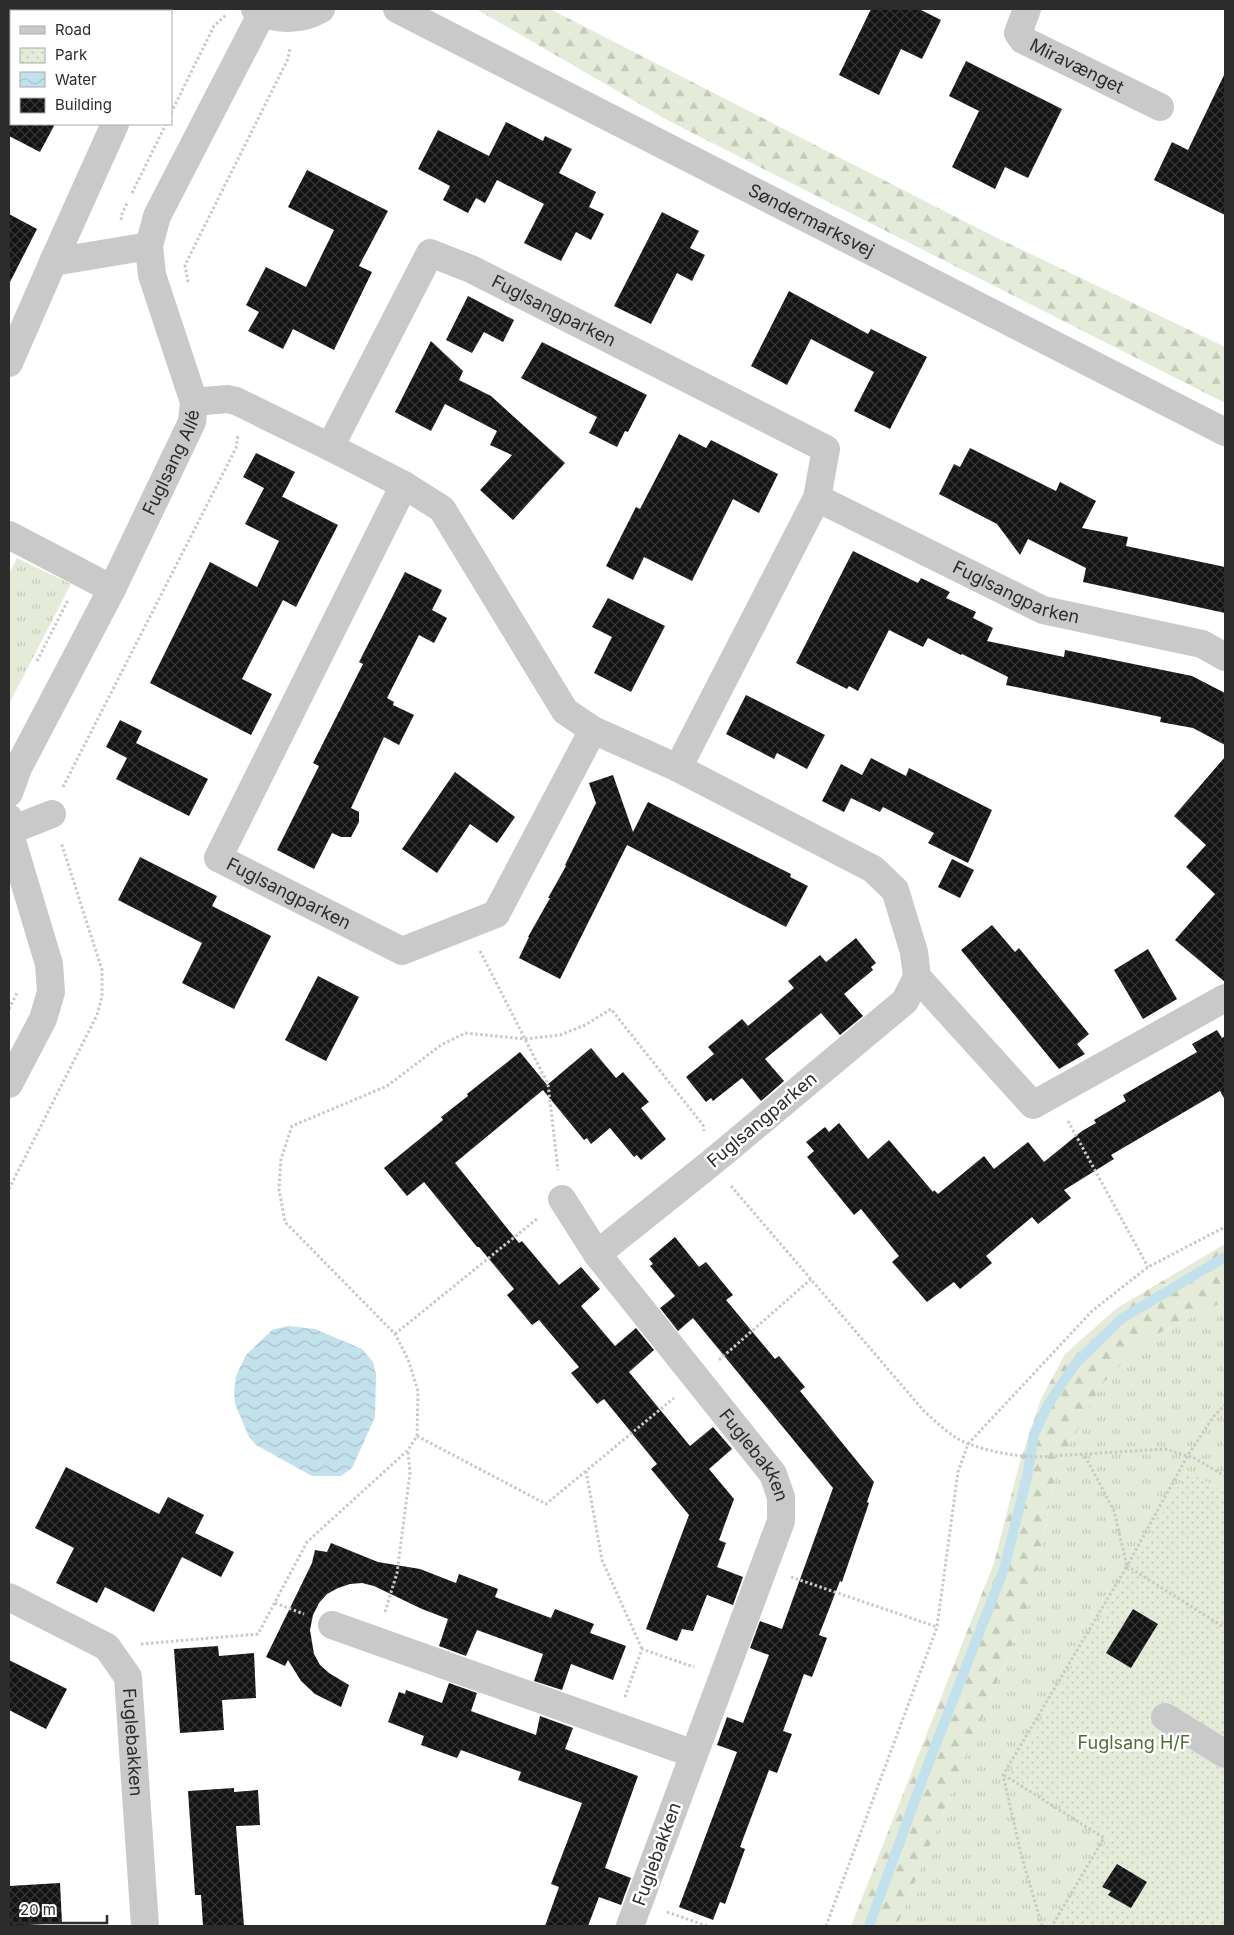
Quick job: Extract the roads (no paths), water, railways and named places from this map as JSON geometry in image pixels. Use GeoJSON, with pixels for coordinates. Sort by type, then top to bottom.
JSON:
{"type":"FeatureCollection","features":[{"type":"Feature","properties":{"kind":"street"},"geometry":{"type":"LineString","coordinates":[[257,17],[300,18],[321,9]]}},
{"type":"Feature","properties":{"kind":"street","name":"Søndermarksvej"},"geometry":{"type":"LineString","coordinates":[[397,9],[1225,432]]}},
{"type":"Feature","properties":{"kind":"street","name":"Miravænget"},"geometry":{"type":"LineString","coordinates":[[1027,9],[1020,23],[1018,33],[1023,40],[1160,107]]}},
{"type":"Feature","properties":{"kind":"street","name":"Fuglsang Allé"},"geometry":{"type":"LineString","coordinates":[[9,793],[18,768],[112,588],[192,422],[194,402],[152,275],[149,246],[157,216],[257,17]]}},
{"type":"Feature","properties":{"kind":"street"},"geometry":{"type":"LineString","coordinates":[[9,363],[115,125]]}},
{"type":"Feature","properties":{"kind":"street"},"geometry":{"type":"LineString","coordinates":[[53,262],[149,246]]}},
{"type":"Feature","properties":{"kind":"street","name":"Fuglsangparken"},"geometry":{"type":"LineString","coordinates":[[330,447],[430,253],[477,273],[826,449],[817,498],[678,768]]}},
{"type":"Feature","properties":{"kind":"street"},"geometry":{"type":"LineString","coordinates":[[194,402],[227,399],[236,401],[404,485],[442,508],[565,710],[593,730],[678,768],[872,869],[895,890],[914,952],[917,977],[1033,1105],[1225,998]]}},
{"type":"Feature","properties":{"kind":"street","name":"Fuglsangparken"},"geometry":{"type":"LineString","coordinates":[[404,485],[218,858],[402,951],[496,914],[593,730]]}},
{"type":"Feature","properties":{"kind":"street","name":"Fuglsangparken"},"geometry":{"type":"LineString","coordinates":[[817,498],[1043,610],[1202,644],[1225,657]]}},
{"type":"Feature","properties":{"kind":"street"},"geometry":{"type":"LineString","coordinates":[[9,535],[112,588]]}},
{"type":"Feature","properties":{"kind":"street"},"geometry":{"type":"LineString","coordinates":[[9,1084],[43,1019],[51,992],[49,964],[9,827],[52,814]]}},
{"type":"Feature","properties":{"kind":"street","name":"Fuglsangparken"},"geometry":{"type":"LineString","coordinates":[[597,1254],[712,1163],[905,1001],[917,977]]}},
{"type":"Feature","properties":{"kind":"street","name":"Fuglebakken"},"geometry":{"type":"LineString","coordinates":[[562,1199],[597,1254],[773,1474],[781,1497],[781,1521],[635,1914]]}},
{"type":"Feature","properties":{"kind":"street","name":"Fuglebakken"},"geometry":{"type":"LineString","coordinates":[[9,1597],[107,1647],[128,1677],[144,1926]]}},
{"type":"Feature","properties":{"kind":"street"},"geometry":{"type":"LineString","coordinates":[[332,1625],[694,1754]]}},
{"type":"Feature","properties":{"kind":"street"},"geometry":{"type":"LineString","coordinates":[[1165,1717],[1225,1754]]}},
{"type":"Feature","properties":{"kind":"water"},"geometry":{"type":"Polygon","coordinates":[[[288,1326],[315,1329],[362,1349],[373,1362],[376,1374],[375,1417],[352,1468],[341,1476],[312,1476],[256,1445],[249,1437],[235,1404],[236,1376],[246,1355],[272,1330],[288,1326]]]}},
{"type":"Feature","properties":{"kind":"waterway"},"geometry":{"type":"LineString","coordinates":[[869,1926],[927,1767],[1004,1569],[1027,1477],[1034,1434],[1049,1403],[1076,1363],[1121,1319],[1225,1257]]}},
{"type":"Feature","properties":{"kind":"park label","name":"Fuglsang H/F"},"geometry":{"type":"Point","coordinates":[1134,1743]}}]}
